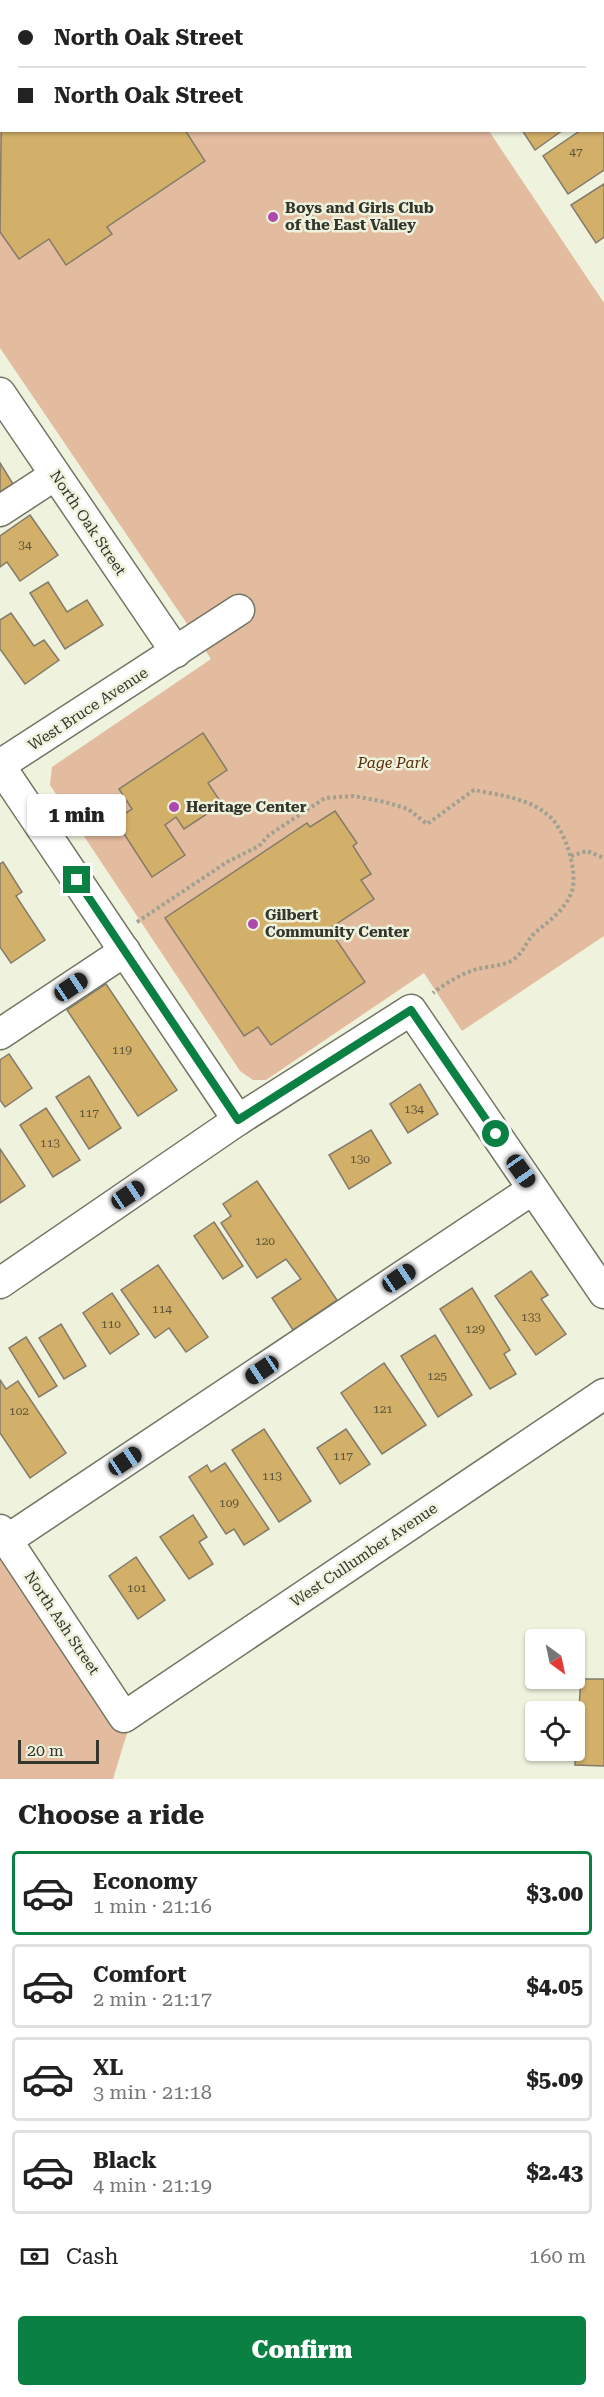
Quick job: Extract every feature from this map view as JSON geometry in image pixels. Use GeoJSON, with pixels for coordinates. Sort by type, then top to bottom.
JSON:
{"type":"FeatureCollection","features":[{"type":"Feature","properties":{"kind":"street","name":"North Oak Street"},"geometry":{"type":"LineString","coordinates":[[0,393],[176,652]]}},
{"type":"Feature","properties":{"kind":"street"},"geometry":{"type":"LineString","coordinates":[[0,511],[55,475]]}},
{"type":"Feature","properties":{"kind":"street","name":"West Bruce Avenue"},"geometry":{"type":"LineString","coordinates":[[0,766],[239,610]]}},
{"type":"Feature","properties":{"kind":"street"},"geometry":{"type":"LineString","coordinates":[[0,766],[238,1120]]}},
{"type":"Feature","properties":{"kind":"street"},"geometry":{"type":"LineString","coordinates":[[0,1034],[120,944]]}},
{"type":"Feature","properties":{"kind":"street"},"geometry":{"type":"LineString","coordinates":[[0,1283],[238,1120],[411,1010],[604,1293]]}},
{"type":"Feature","properties":{"kind":"street"},"geometry":{"type":"LineString","coordinates":[[4,1535],[533,1189]]}},
{"type":"Feature","properties":{"kind":"street","name":"West Cullumber Avenue"},"geometry":{"type":"LineString","coordinates":[[124,1717],[604,1394]]}},
{"type":"Feature","properties":{"kind":"street","name":"North Ash Street"},"geometry":{"type":"LineString","coordinates":[[4,1535],[124,1717]]}},
{"type":"Feature","properties":{"kind":"path"},"geometry":{"type":"LineString","coordinates":[[120,944],[227,862],[259,846],[269,835],[326,798],[354,796],[385,802],[408,809],[427,824],[474,790],[530,804],[548,816],[564,836],[571,856],[572,890],[562,908],[533,934],[524,951],[508,962],[474,970],[449,982],[411,1010]]}},
{"type":"Feature","properties":{"kind":"path"},"geometry":{"type":"LineString","coordinates":[[571,856],[587,851],[604,858]]}},
{"type":"Feature","properties":{"kind":"green space","name":"Page Park"},"geometry":{"type":"Polygon","coordinates":[[[0,132],[490,132],[604,303],[604,936],[462,1031],[424,973],[266,1080],[253,1080],[240,1071],[50,785],[52,767],[211,659],[0,348],[0,132]]]}},
{"type":"Feature","properties":{"kind":"green space"},"geometry":{"type":"Polygon","coordinates":[[[0,1550],[128,1730],[113,1779],[0,1779],[0,1550]]]}},
{"type":"Feature","properties":{"kind":"building"},"geometry":{"type":"Polygon","coordinates":[[[1,132],[186,132],[205,161],[107,227],[112,234],[66,265],[49,239],[19,259],[0,232],[1,132]]]}},
{"type":"Feature","properties":{"kind":"building"},"geometry":{"type":"Polygon","coordinates":[[[523,132],[560,132],[535,150],[523,132]]]}},
{"type":"Feature","properties":{"kind":"building"},"geometry":{"type":"Polygon","coordinates":[[[578,132],[604,132],[604,170],[568,194],[543,156],[578,132]]]}},
{"type":"Feature","properties":{"kind":"building"},"geometry":{"type":"Polygon","coordinates":[[[604,184],[604,237],[596,243],[571,205],[604,184]]]}},
{"type":"Feature","properties":{"kind":"building"},"geometry":{"type":"Polygon","coordinates":[[[0,463],[13,484],[0,492],[0,463]]]}},
{"type":"Feature","properties":{"kind":"building"},"geometry":{"type":"Polygon","coordinates":[[[30,515],[58,555],[20,581],[7,562],[0,567],[0,536],[30,515]]]}},
{"type":"Feature","properties":{"kind":"building"},"geometry":{"type":"Polygon","coordinates":[[[48,582],[67,612],[87,600],[103,625],[65,649],[30,593],[48,582]]]}},
{"type":"Feature","properties":{"kind":"building"},"geometry":{"type":"Polygon","coordinates":[[[11,613],[34,646],[44,640],[59,660],[25,684],[0,649],[0,620],[11,613]]]}},
{"type":"Feature","properties":{"kind":"building","name":"Heritage Center"},"geometry":{"type":"Polygon","coordinates":[[[203,733],[227,770],[208,783],[222,804],[184,829],[176,817],[165,825],[185,855],[152,877],[115,820],[132,809],[119,789],[203,733]]]}},
{"type":"Feature","properties":{"kind":"building","name":"Gilbert Community Center"},"geometry":{"type":"Polygon","coordinates":[[[335,811],[357,843],[353,846],[371,874],[361,880],[374,899],[329,929],[365,982],[271,1045],[258,1027],[244,1036],[165,918],[307,823],[310,827],[335,811]]]}},
{"type":"Feature","properties":{"kind":"building"},"geometry":{"type":"Polygon","coordinates":[[[3,862],[22,892],[16,896],[45,940],[11,963],[0,947],[0,864],[3,862]]]}},
{"type":"Feature","properties":{"kind":"building"},"geometry":{"type":"Polygon","coordinates":[[[106,984],[177,1090],[138,1116],[67,1010],[106,984]]]}},
{"type":"Feature","properties":{"kind":"building"},"geometry":{"type":"Polygon","coordinates":[[[9,1054],[32,1088],[5,1107],[0,1100],[0,1060],[9,1054]]]}},
{"type":"Feature","properties":{"kind":"building"},"geometry":{"type":"Polygon","coordinates":[[[89,1076],[121,1128],[89,1149],[56,1097],[89,1076]]]}},
{"type":"Feature","properties":{"kind":"building"},"geometry":{"type":"Polygon","coordinates":[[[420,1084],[438,1114],[408,1133],[390,1104],[420,1084]]]}},
{"type":"Feature","properties":{"kind":"building"},"geometry":{"type":"Polygon","coordinates":[[[46,1108],[80,1160],[53,1177],[20,1125],[46,1108]]]}},
{"type":"Feature","properties":{"kind":"building"},"geometry":{"type":"Polygon","coordinates":[[[371,1130],[391,1163],[349,1189],[329,1155],[371,1130]]]}},
{"type":"Feature","properties":{"kind":"building"},"geometry":{"type":"Polygon","coordinates":[[[0,1149],[25,1186],[0,1203],[0,1149]]]}},
{"type":"Feature","properties":{"kind":"building"},"geometry":{"type":"Polygon","coordinates":[[[257,1181],[337,1300],[293,1330],[272,1298],[301,1279],[286,1259],[257,1278],[221,1223],[231,1216],[223,1204],[257,1181]]]}},
{"type":"Feature","properties":{"kind":"building"},"geometry":{"type":"Polygon","coordinates":[[[214,1222],[243,1266],[223,1279],[194,1236],[214,1222]]]}},
{"type":"Feature","properties":{"kind":"building"},"geometry":{"type":"Polygon","coordinates":[[[158,1265],[208,1337],[186,1352],[169,1328],[155,1338],[121,1290],[158,1265]]]}},
{"type":"Feature","properties":{"kind":"building"},"geometry":{"type":"Polygon","coordinates":[[[531,1271],[548,1295],[541,1299],[566,1334],[536,1355],[495,1296],[531,1271]]]}},
{"type":"Feature","properties":{"kind":"building"},"geometry":{"type":"Polygon","coordinates":[[[472,1288],[510,1350],[504,1354],[516,1374],[490,1389],[440,1309],[472,1288]]]}},
{"type":"Feature","properties":{"kind":"building"},"geometry":{"type":"Polygon","coordinates":[[[112,1293],[139,1334],[110,1354],[83,1313],[112,1293]]]}},
{"type":"Feature","properties":{"kind":"building"},"geometry":{"type":"Polygon","coordinates":[[[61,1324],[86,1366],[64,1379],[39,1338],[61,1324]]]}},
{"type":"Feature","properties":{"kind":"building"},"geometry":{"type":"Polygon","coordinates":[[[435,1335],[472,1395],[438,1417],[401,1356],[435,1335]]]}},
{"type":"Feature","properties":{"kind":"building"},"geometry":{"type":"Polygon","coordinates":[[[26,1337],[57,1386],[39,1397],[9,1348],[26,1337]]]}},
{"type":"Feature","properties":{"kind":"building"},"geometry":{"type":"Polygon","coordinates":[[[384,1363],[426,1425],[382,1454],[341,1393],[384,1363]]]}},
{"type":"Feature","properties":{"kind":"building"},"geometry":{"type":"Polygon","coordinates":[[[0,1380],[6,1389],[18,1381],[66,1453],[30,1478],[0,1433],[0,1380]]]}},
{"type":"Feature","properties":{"kind":"building"},"geometry":{"type":"Polygon","coordinates":[[[264,1429],[311,1501],[279,1522],[232,1450],[264,1429]]]}},
{"type":"Feature","properties":{"kind":"building"},"geometry":{"type":"Polygon","coordinates":[[[346,1429],[370,1464],[340,1484],[317,1448],[346,1429]]]}},
{"type":"Feature","properties":{"kind":"building"},"geometry":{"type":"Polygon","coordinates":[[[225,1463],[269,1529],[244,1545],[234,1529],[226,1534],[189,1477],[207,1465],[211,1472],[225,1463]]]}},
{"type":"Feature","properties":{"kind":"building"},"geometry":{"type":"Polygon","coordinates":[[[193,1515],[207,1537],[199,1542],[213,1564],[189,1579],[160,1537],[193,1515]]]}},
{"type":"Feature","properties":{"kind":"building"},"geometry":{"type":"Polygon","coordinates":[[[136,1557],[165,1600],[138,1619],[109,1576],[136,1557]]]}},
{"type":"Feature","properties":{"kind":"building"},"geometry":{"type":"Polygon","coordinates":[[[585,1679],[604,1679],[604,1766],[575,1765],[575,1761],[585,1761],[585,1701],[579,1701],[580,1689],[585,1689],[585,1679]]]}},
{"type":"Feature","properties":{"kind":"place","name":"Boys and Girls Club of the East Valley"},"geometry":{"type":"Point","coordinates":[273,217]}},
{"type":"Feature","properties":{"kind":"place","name":"Heritage Center"},"geometry":{"type":"Point","coordinates":[174,807]}},
{"type":"Feature","properties":{"kind":"place","name":"Gilbert Community Center"},"geometry":{"type":"Point","coordinates":[253,924]}},
{"type":"Feature","properties":{"kind":"route"},"geometry":{"type":"LineString","coordinates":[[77,880],[238,1120],[411,1010],[496,1134]]}}]}
